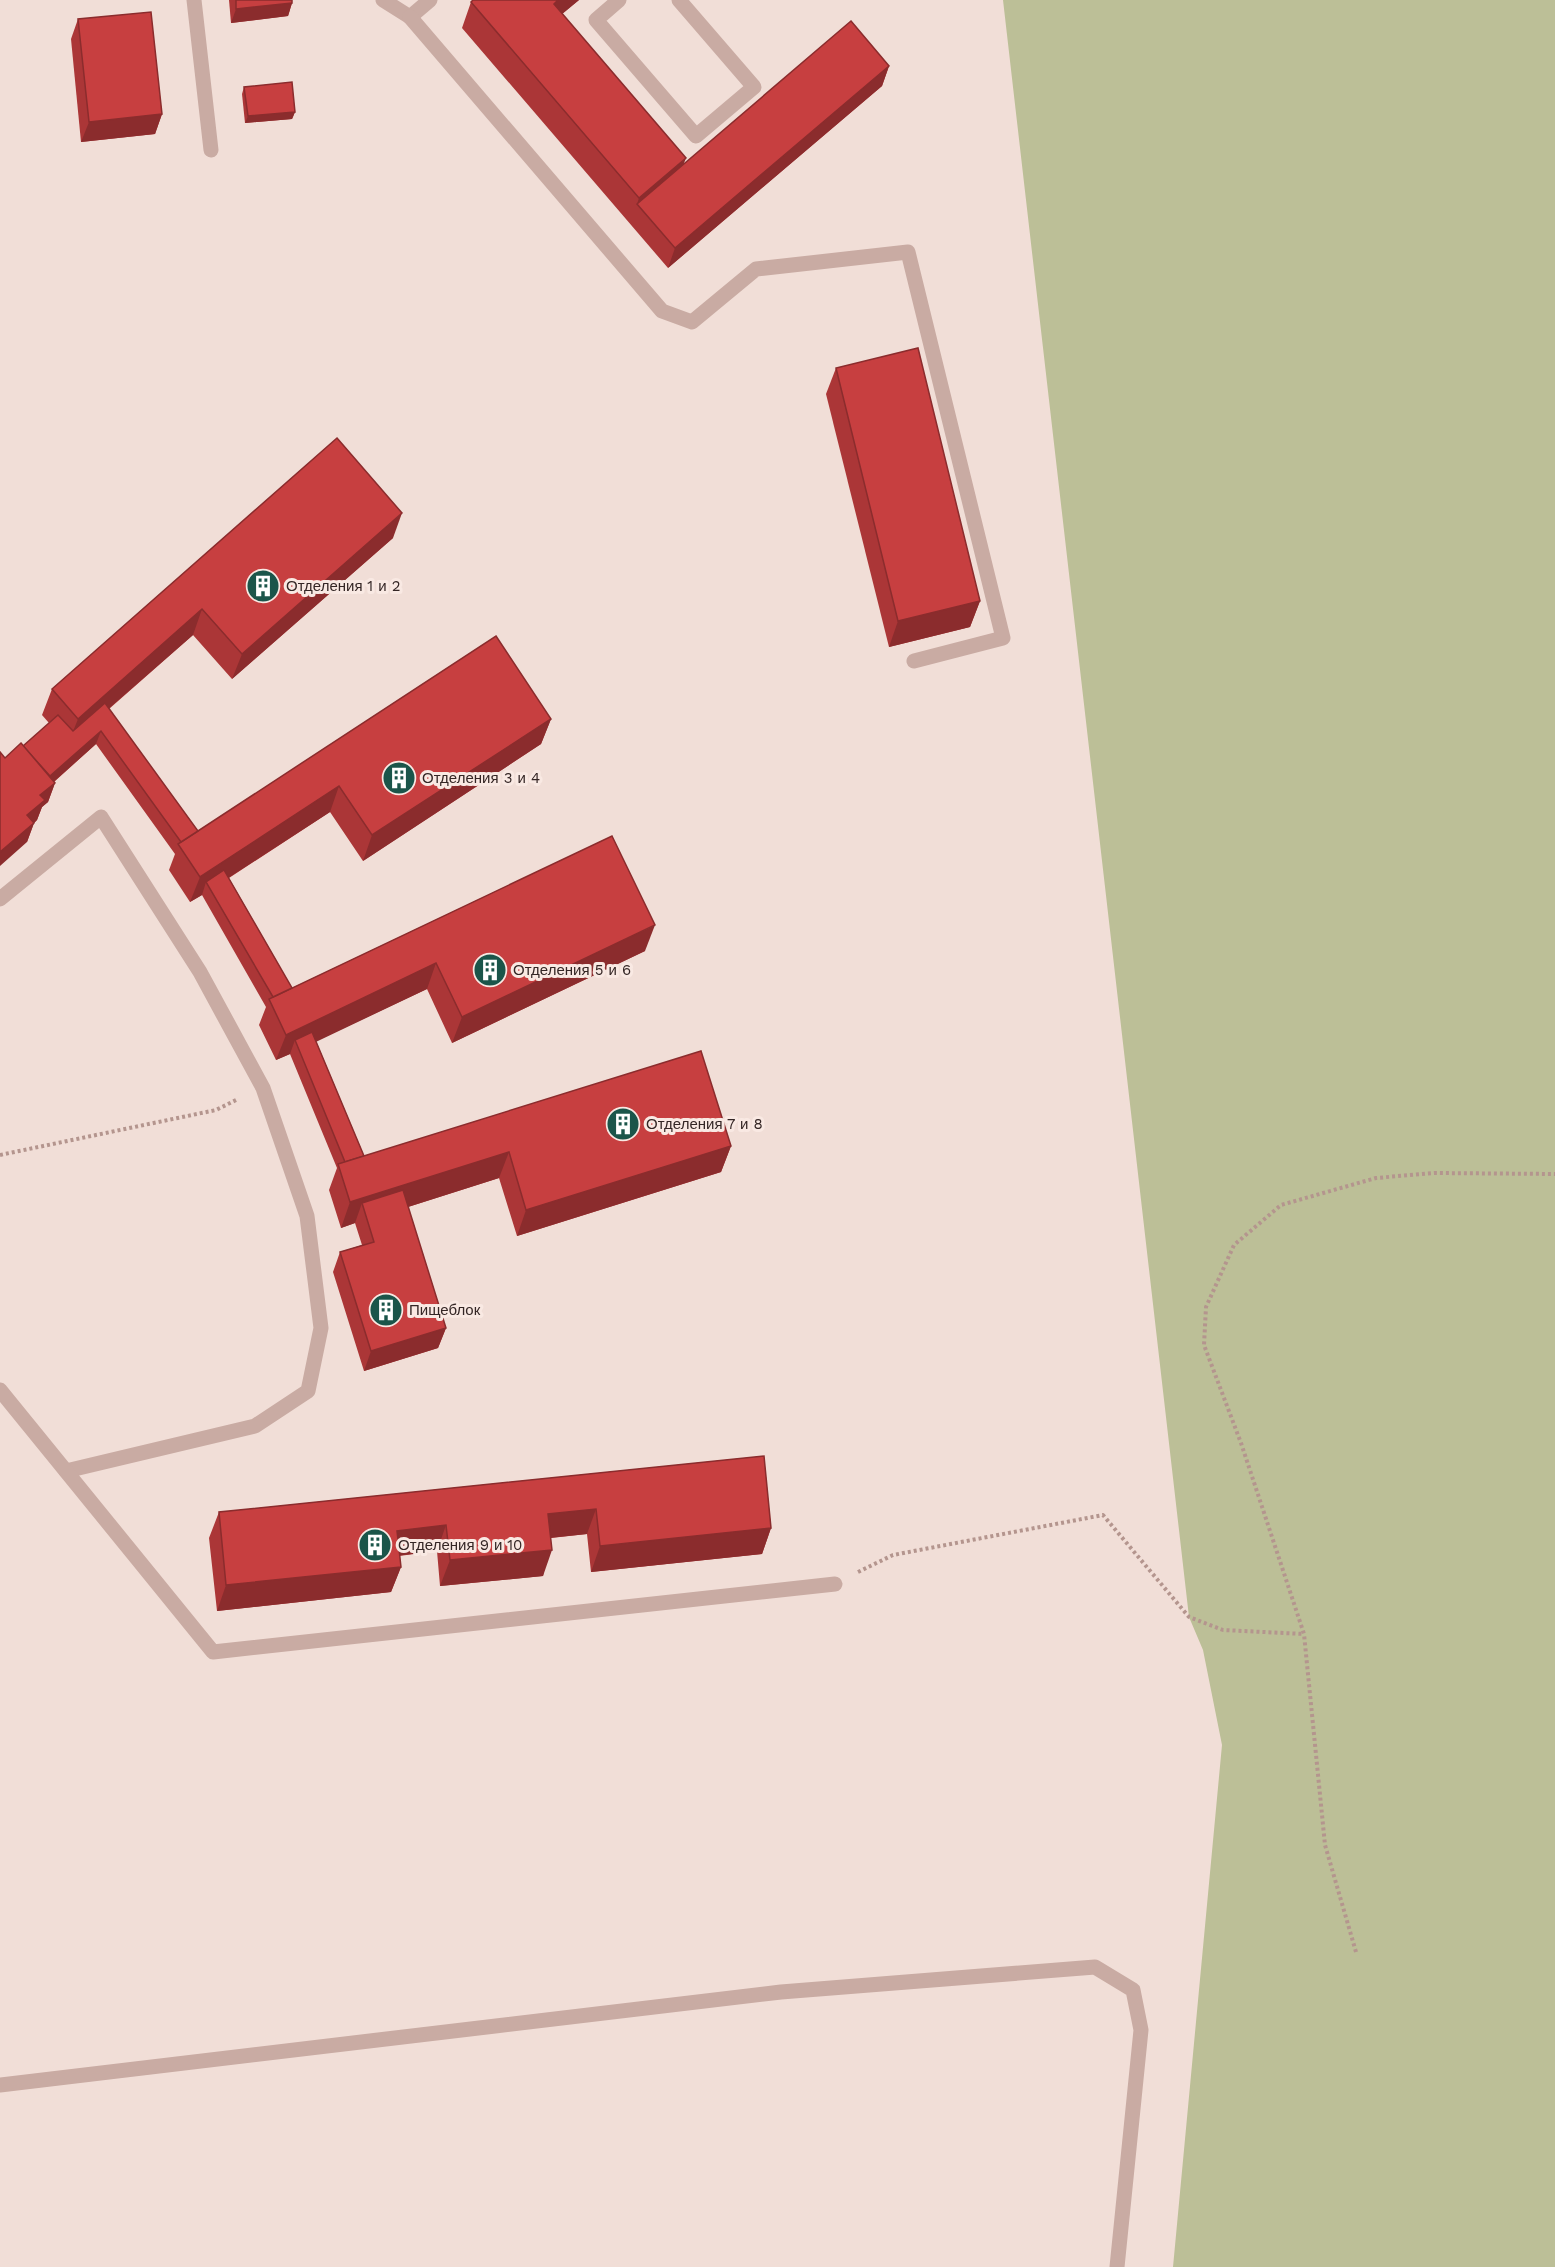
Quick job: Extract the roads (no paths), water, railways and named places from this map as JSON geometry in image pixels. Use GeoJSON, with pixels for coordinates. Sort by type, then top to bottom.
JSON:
{"type":"FeatureCollection","features":[{"type":"Feature","properties":{"kind":"lane"},"geometry":{"type":"LineString","coordinates":[[194,0],[211,150]]}},
{"type":"Feature","properties":{"kind":"lane"},"geometry":{"type":"LineString","coordinates":[[383,0],[410,17],[662,311],[692,322],[756,269],[908,252],[1003,638],[914,661]]}},
{"type":"Feature","properties":{"kind":"lane"},"geometry":{"type":"LineString","coordinates":[[410,17],[430,0]]}},
{"type":"Feature","properties":{"kind":"lane"},"geometry":{"type":"LineString","coordinates":[[619,0],[596,20],[696,136],[754,87],[679,0]]}},
{"type":"Feature","properties":{"kind":"lane"},"geometry":{"type":"LineString","coordinates":[[0,899],[101,817],[200,972],[263,1088],[307,1216],[321,1328],[308,1391],[255,1426],[66,1471]]}},
{"type":"Feature","properties":{"kind":"lane"},"geometry":{"type":"LineString","coordinates":[[0,1390],[213,1652],[835,1584]]}},
{"type":"Feature","properties":{"kind":"lane"},"geometry":{"type":"LineString","coordinates":[[0,2085],[781,1992],[1095,1967],[1133,1990],[1141,2030],[1117,2267]]}},
{"type":"Feature","properties":{"kind":"place","name":"Отделения 1 и 2"},"geometry":{"type":"Point","coordinates":[263,586]}},
{"type":"Feature","properties":{"kind":"place","name":"Отделения 3 и 4"},"geometry":{"type":"Point","coordinates":[399,778]}},
{"type":"Feature","properties":{"kind":"place","name":"Отделения 5 и 6"},"geometry":{"type":"Point","coordinates":[490,970]}},
{"type":"Feature","properties":{"kind":"place","name":"Отделения 7 и 8"},"geometry":{"type":"Point","coordinates":[623,1124]}},
{"type":"Feature","properties":{"kind":"place","name":"Пищеблок"},"geometry":{"type":"Point","coordinates":[386,1310]}},
{"type":"Feature","properties":{"kind":"place","name":"Отделения 9 и 10"},"geometry":{"type":"Point","coordinates":[375,1545]}}]}
